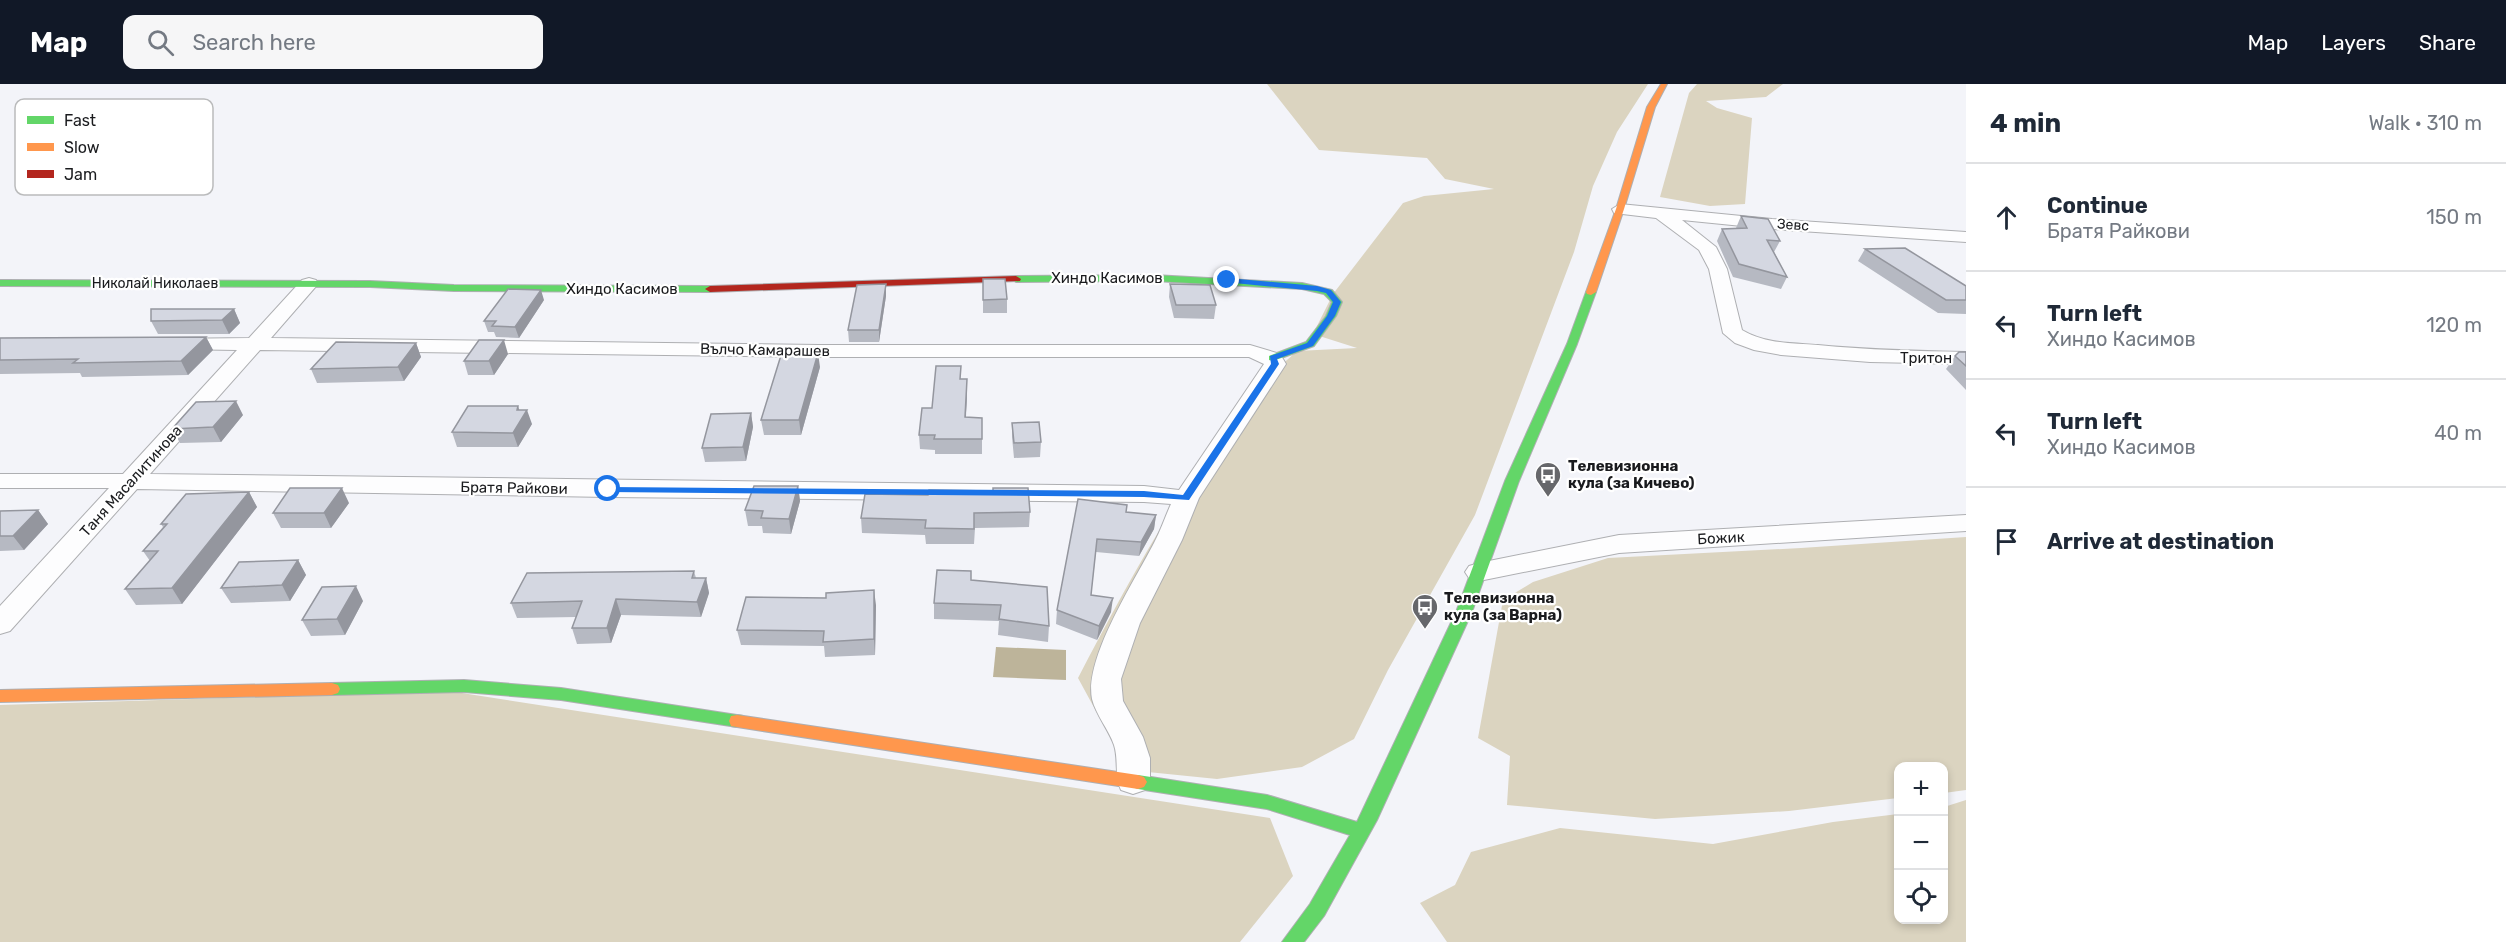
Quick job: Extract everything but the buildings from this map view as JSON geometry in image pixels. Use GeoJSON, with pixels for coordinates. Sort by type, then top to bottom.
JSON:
{"type":"FeatureCollection","features":[{"type":"Feature","properties":{"kind":"street"},"geometry":{"type":"LineString","coordinates":[[1292,942],[1317,910],[1371,815],[1464,612],[1512,481],[1572,344],[1620,209],[1651,107],[1664,84]]}},
{"type":"Feature","properties":{"kind":"street","name":"Зевс"},"geometry":{"type":"LineString","coordinates":[[1620,209],[1772,224],[1966,237]]}},
{"type":"Feature","properties":{"kind":"street","name":"Тритон"},"geometry":{"type":"LineString","coordinates":[[1660,213],[1707,247],[1718,269],[1733,333],[1745,341],[1769,347],[1885,358],[1966,358]]}},
{"type":"Feature","properties":{"kind":"street","name":"Хиндо Касимов"},"geometry":{"type":"LineString","coordinates":[[309,284],[691,290],[904,281],[1103,278],[1227,280],[1302,286],[1329,292],[1337,302],[1331,316],[1310,344],[1273,358]]}},
{"type":"Feature","properties":{"kind":"street","name":"Николай Николаев"},"geometry":{"type":"LineString","coordinates":[[0,283],[309,284]]}},
{"type":"Feature","properties":{"kind":"street","name":"Таня Масалитинова"},"geometry":{"type":"LineString","coordinates":[[0,624],[309,284]]}},
{"type":"Feature","properties":{"kind":"street","name":"Вълчо Камарашев"},"geometry":{"type":"LineString","coordinates":[[152,343],[256,342],[819,351],[1250,351],[1273,358]]}},
{"type":"Feature","properties":{"kind":"street"},"geometry":{"type":"LineString","coordinates":[[1133,780],[1134,758],[1127,737],[1108,701],[1106,679],[1126,623],[1169,540],[1186,498],[1275,364],[1273,358]]}},
{"type":"Feature","properties":{"kind":"street","name":"Братя Райкови"},"geometry":{"type":"LineString","coordinates":[[0,481],[1144,494],[1186,498]]}},
{"type":"Feature","properties":{"kind":"street","name":"Божик"},"geometry":{"type":"LineString","coordinates":[[1479,572],[1619,544],[1966,523]]}},
{"type":"Feature","properties":{"kind":"street"},"geometry":{"type":"LineString","coordinates":[[0,696],[475,687],[561,694],[1267,802],[1361,831]]}},
{"type":"Feature","properties":{"kind":"shaded area"},"geometry":{"type":"Polygon","coordinates":[[[1267,84],[1648,84],[1617,132],[1593,186],[1574,252],[1475,515],[1388,670],[1354,739],[1302,767],[1217,779],[1128,770],[1078,678],[1118,603],[1183,492],[1231,422],[1257,389],[1297,351],[1357,348],[1313,334],[1333,294],[1403,203],[1424,196],[1494,189],[1445,179],[1427,158],[1319,150],[1267,84]]]}},
{"type":"Feature","properties":{"kind":"shaded area"},"geometry":{"type":"Polygon","coordinates":[[[1697,84],[1783,84],[1766,97],[1706,101],[1717,108],[1752,118],[1745,204],[1710,206],[1660,197],[1689,93],[1697,84]]]}},
{"type":"Feature","properties":{"kind":"shaded area"},"geometry":{"type":"Polygon","coordinates":[[[1966,537],[1966,790],[1948,792],[1948,762],[1894,762],[1894,798],[1789,811],[1655,819],[1507,805],[1510,756],[1478,738],[1503,600],[1533,582],[1608,558],[1966,537]]]}},
{"type":"Feature","properties":{"kind":"shaded area"},"geometry":{"type":"Polygon","coordinates":[[[996,647],[1066,650],[1066,680],[993,677],[996,647]]]}},
{"type":"Feature","properties":{"kind":"shaded area"},"geometry":{"type":"Polygon","coordinates":[[[449,691],[1270,818],[1293,876],[1240,942],[0,942],[0,705],[449,691]]]}},
{"type":"Feature","properties":{"kind":"shaded area"},"geometry":{"type":"Polygon","coordinates":[[[1966,800],[1966,942],[1447,942],[1420,903],[1455,885],[1471,852],[1560,828],[1713,844],[1833,822],[1894,814],[1894,924],[1948,924],[1948,806],[1966,800]]]}},
{"type":"Feature","properties":{"kind":"traffic: fast"},"geometry":{"type":"LineString","coordinates":[[1016,279],[1154,278],[1302,286],[1328,292],[1337,302],[1331,316],[1310,344],[1273,358]]}},
{"type":"Feature","properties":{"kind":"traffic: fast"},"geometry":{"type":"LineString","coordinates":[[0,283],[370,284],[454,288],[710,289]]}},
{"type":"Feature","properties":{"kind":"traffic: fast"},"geometry":{"type":"LineString","coordinates":[[1292,942],[1317,910],[1371,815],[1464,612],[1512,481],[1572,344],[1591,292]]}},
{"type":"Feature","properties":{"kind":"traffic: fast"},"geometry":{"type":"LineString","coordinates":[[332,689],[464,686],[561,694],[737,721]]}},
{"type":"Feature","properties":{"kind":"traffic: fast"},"geometry":{"type":"LineString","coordinates":[[1138,782],[1267,802],[1361,831]]}},
{"type":"Feature","properties":{"kind":"traffic: slow"},"geometry":{"type":"LineString","coordinates":[[1591,292],[1620,209],[1651,107],[1664,84]]}},
{"type":"Feature","properties":{"kind":"traffic: slow"},"geometry":{"type":"LineString","coordinates":[[0,696],[332,689]]}},
{"type":"Feature","properties":{"kind":"traffic: slow"},"geometry":{"type":"LineString","coordinates":[[737,721],[1138,782]]}},
{"type":"Feature","properties":{"kind":"traffic: jam"},"geometry":{"type":"LineString","coordinates":[[710,289],[1016,279]]}},
{"type":"Feature","properties":{"kind":"place","name":"Телевизионна кула (за Кичево)"},"geometry":{"type":"Point","coordinates":[1548,498]}},
{"type":"Feature","properties":{"kind":"place","name":"Телевизионна кула (за Варна)"},"geometry":{"type":"Point","coordinates":[1425,630]}},
{"type":"Feature","properties":{"kind":"route"},"geometry":{"type":"LineString","coordinates":[[608,489],[1144,494],[1186,498],[1275,364],[1273,358],[1310,344],[1331,316],[1337,302],[1329,292],[1317,289],[1227,280]]}}]}
